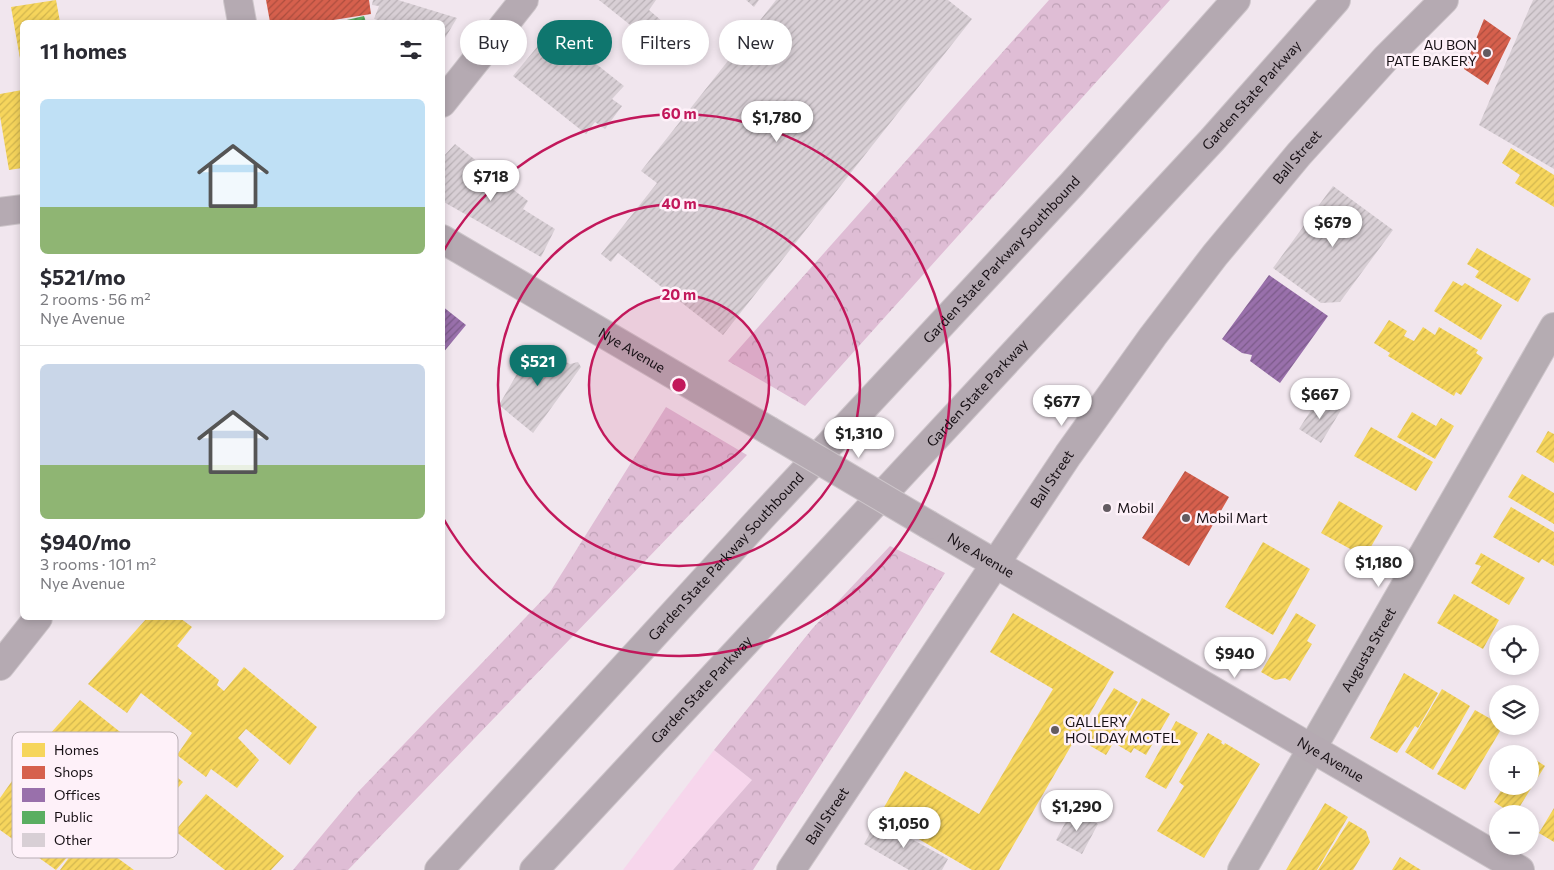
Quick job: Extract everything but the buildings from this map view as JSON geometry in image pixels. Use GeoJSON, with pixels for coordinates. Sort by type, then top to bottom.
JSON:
{"type":"FeatureCollection","features":[{"type":"Feature","properties":{"kind":"highway","name":"Garden State Parkway Southbound"},"geometry":{"type":"LineString","coordinates":[[439,870],[752,527],[1059,198],[1236,0]]}},
{"type":"Feature","properties":{"kind":"highway","name":"Garden State Parkway"},"geometry":{"type":"LineString","coordinates":[[534,870],[1173,182],[1336,0]]}},
{"type":"Feature","properties":{"kind":"main road"},"geometry":{"type":"LineString","coordinates":[[238,0],[242,20]]}},
{"type":"Feature","properties":{"kind":"main road"},"geometry":{"type":"LineString","coordinates":[[445,99],[524,0]]}},
{"type":"Feature","properties":{"kind":"main road","name":"Ball Street"},"geometry":{"type":"LineString","coordinates":[[790,870],[997,564],[1095,415],[1214,255],[1327,122],[1444,0]]}},
{"type":"Feature","properties":{"kind":"main road"},"geometry":{"type":"LineString","coordinates":[[0,212],[20,209]]}},
{"type":"Feature","properties":{"kind":"main road","name":"Nye Avenue"},"geometry":{"type":"LineString","coordinates":[[445,241],[1520,870]]}},
{"type":"Feature","properties":{"kind":"main road"},"geometry":{"type":"LineString","coordinates":[[0,666],[36,620]]}},
{"type":"Feature","properties":{"kind":"street","name":"Augusta Street"},"geometry":{"type":"LineString","coordinates":[[1242,870],[1554,327]]}},
{"type":"Feature","properties":{"kind":"shaded area"},"geometry":{"type":"Polygon","coordinates":[[[714,750],[752,780],[673,870],[623,870],[714,750]]]}},
{"type":"Feature","properties":{"kind":"green space"},"geometry":{"type":"Polygon","coordinates":[[[1049,0],[1170,0],[805,406],[728,361],[1049,0]]]}},
{"type":"Feature","properties":{"kind":"green space"},"geometry":{"type":"Polygon","coordinates":[[[666,407],[747,455],[348,870],[293,870],[357,793],[550,592],[666,407]]]}},
{"type":"Feature","properties":{"kind":"green space"},"geometry":{"type":"Polygon","coordinates":[[[890,546],[945,573],[753,870],[673,870],[752,780],[714,750],[812,629],[890,546]]]}},
{"type":"Feature","properties":{"kind":"place","name":"AU BON PATE BAKERY"},"geometry":{"type":"Point","coordinates":[1487,53]}},
{"type":"Feature","properties":{"kind":"place","name":"Mobil"},"geometry":{"type":"Point","coordinates":[1107,508]}},
{"type":"Feature","properties":{"kind":"place","name":"Mobil Mart"},"geometry":{"type":"Point","coordinates":[1186,518]}},
{"type":"Feature","properties":{"kind":"place","name":"GALLERY HOLIDAY MOTEL"},"geometry":{"type":"Point","coordinates":[1055,730]}}]}
